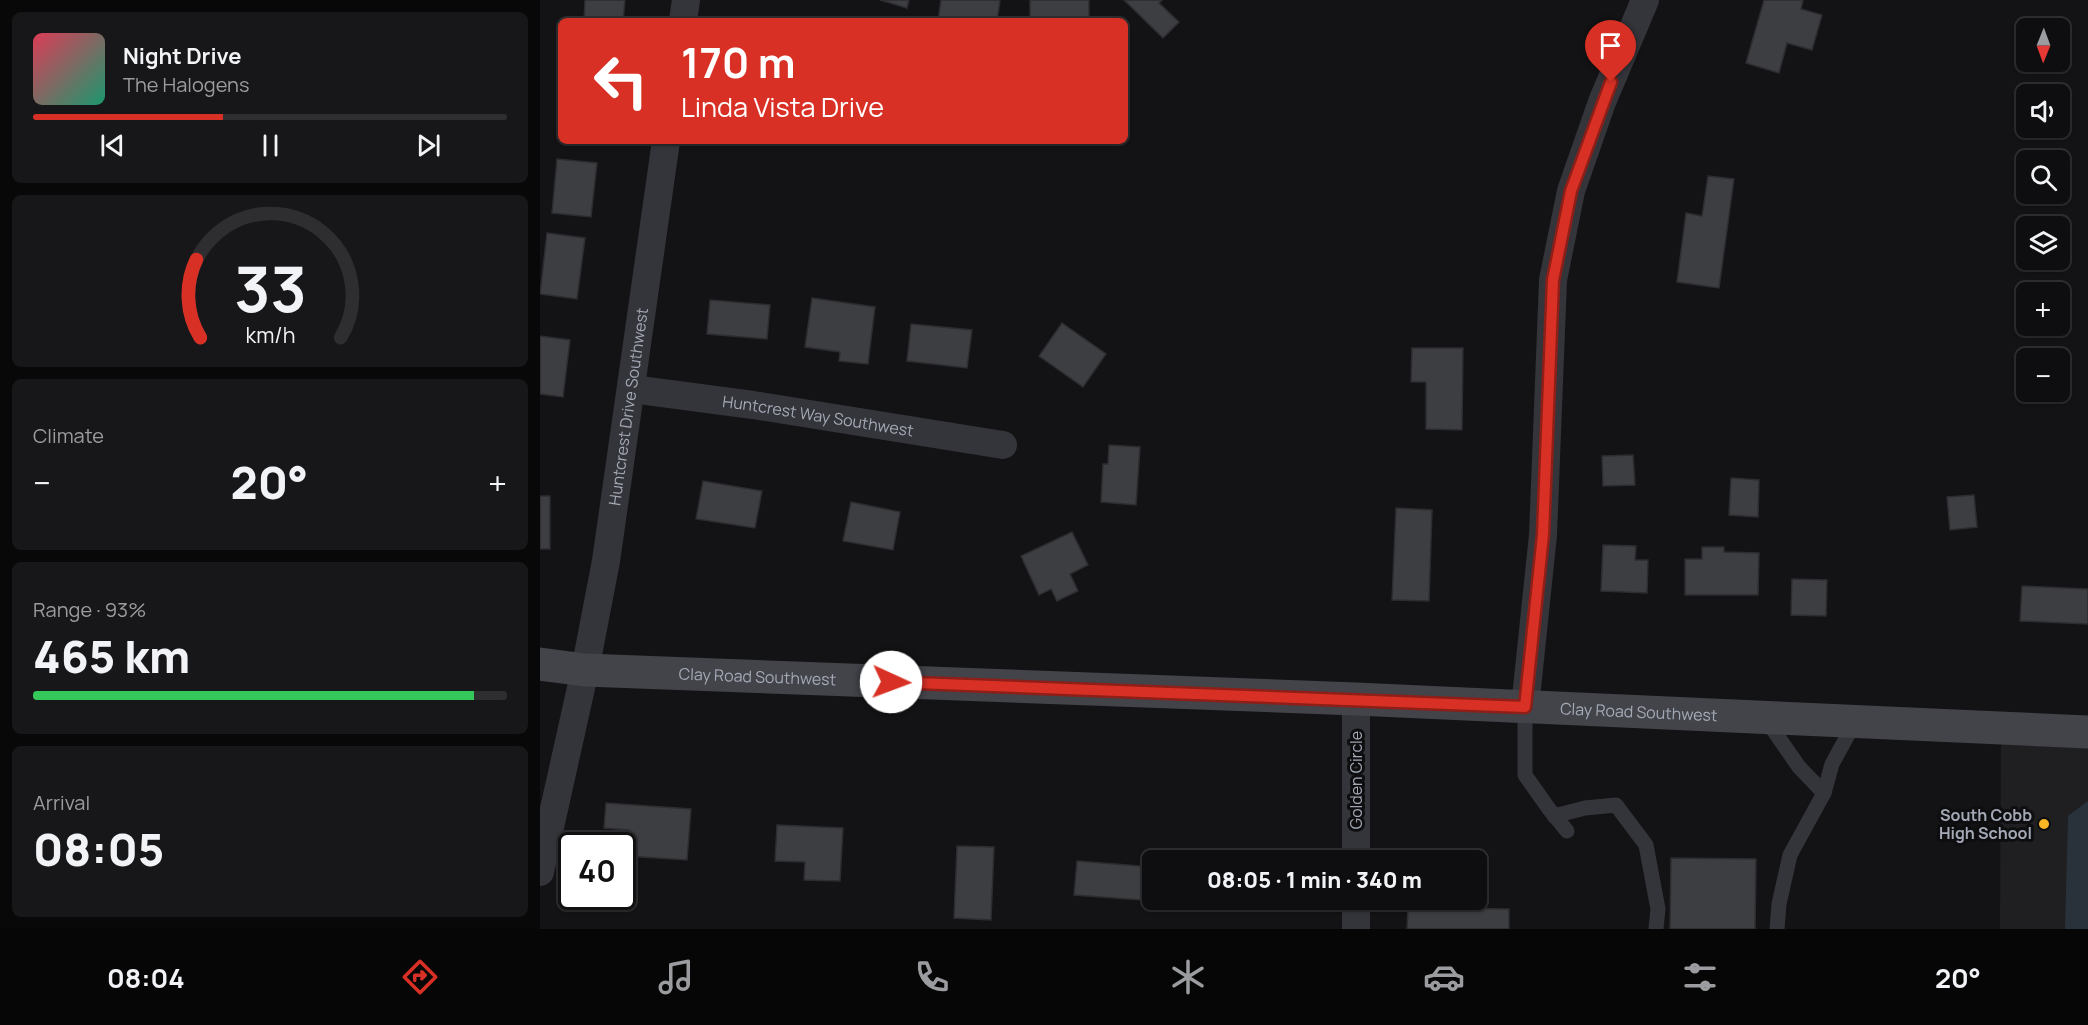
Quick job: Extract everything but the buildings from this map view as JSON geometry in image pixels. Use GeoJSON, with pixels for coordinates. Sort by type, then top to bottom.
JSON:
{"type":"FeatureCollection","features":[{"type":"Feature","properties":{"kind":"street"},"geometry":{"type":"LineString","coordinates":[[683,18],[686,0]]}},
{"type":"Feature","properties":{"kind":"street"},"geometry":{"type":"LineString","coordinates":[[1525,707],[1543,535],[1553,280],[1571,191],[1602,102],[1645,0]]}},
{"type":"Feature","properties":{"kind":"street","name":"Huntcrest Drive Southwest"},"geometry":{"type":"LineString","coordinates":[[540,872],[585,670],[606,561],[666,144]]}},
{"type":"Feature","properties":{"kind":"street","name":"Huntcrest Way Southwest"},"geometry":{"type":"LineString","coordinates":[[632,389],[753,405],[1003,445]]}},
{"type":"Feature","properties":{"kind":"street","name":"Clay Road Southwest"},"geometry":{"type":"LineString","coordinates":[[540,664],[585,670],[1356,699],[2088,732]]}},
{"type":"Feature","properties":{"kind":"street","name":"Golden Circle"},"geometry":{"type":"LineString","coordinates":[[1356,699],[1356,850]]}},
{"type":"Feature","properties":{"kind":"street"},"geometry":{"type":"LineString","coordinates":[[1356,910],[1356,929]]}},
{"type":"Feature","properties":{"kind":"lane"},"geometry":{"type":"LineString","coordinates":[[1525,707],[1525,775],[1567,831]]}},
{"type":"Feature","properties":{"kind":"lane"},"geometry":{"type":"LineString","coordinates":[[1765,718],[1799,767],[1824,793]]}},
{"type":"Feature","properties":{"kind":"lane"},"geometry":{"type":"LineString","coordinates":[[1777,929],[1779,904],[1790,855],[1824,793],[1832,764],[1855,722]]}},
{"type":"Feature","properties":{"kind":"lane"},"geometry":{"type":"LineString","coordinates":[[1554,816],[1585,808],[1616,805],[1646,845],[1658,909],[1656,929]]}},
{"type":"Feature","properties":{"kind":"shaded area","name":"South Cobb High School"},"geometry":{"type":"Polygon","coordinates":[[[2001,715],[2088,719],[2088,929],[2000,929],[2001,715]]]}},
{"type":"Feature","properties":{"kind":"shaded area"},"geometry":{"type":"Polygon","coordinates":[[[2088,801],[2088,929],[2065,929],[2068,816],[2088,801]]]}},
{"type":"Feature","properties":{"kind":"place","name":"South Cobb High School"},"geometry":{"type":"Point","coordinates":[2044,824]}},
{"type":"Feature","properties":{"kind":"route"},"geometry":{"type":"LineString","coordinates":[[891,682],[1525,707],[1543,535],[1553,280],[1571,191],[1611,82]]}}]}
